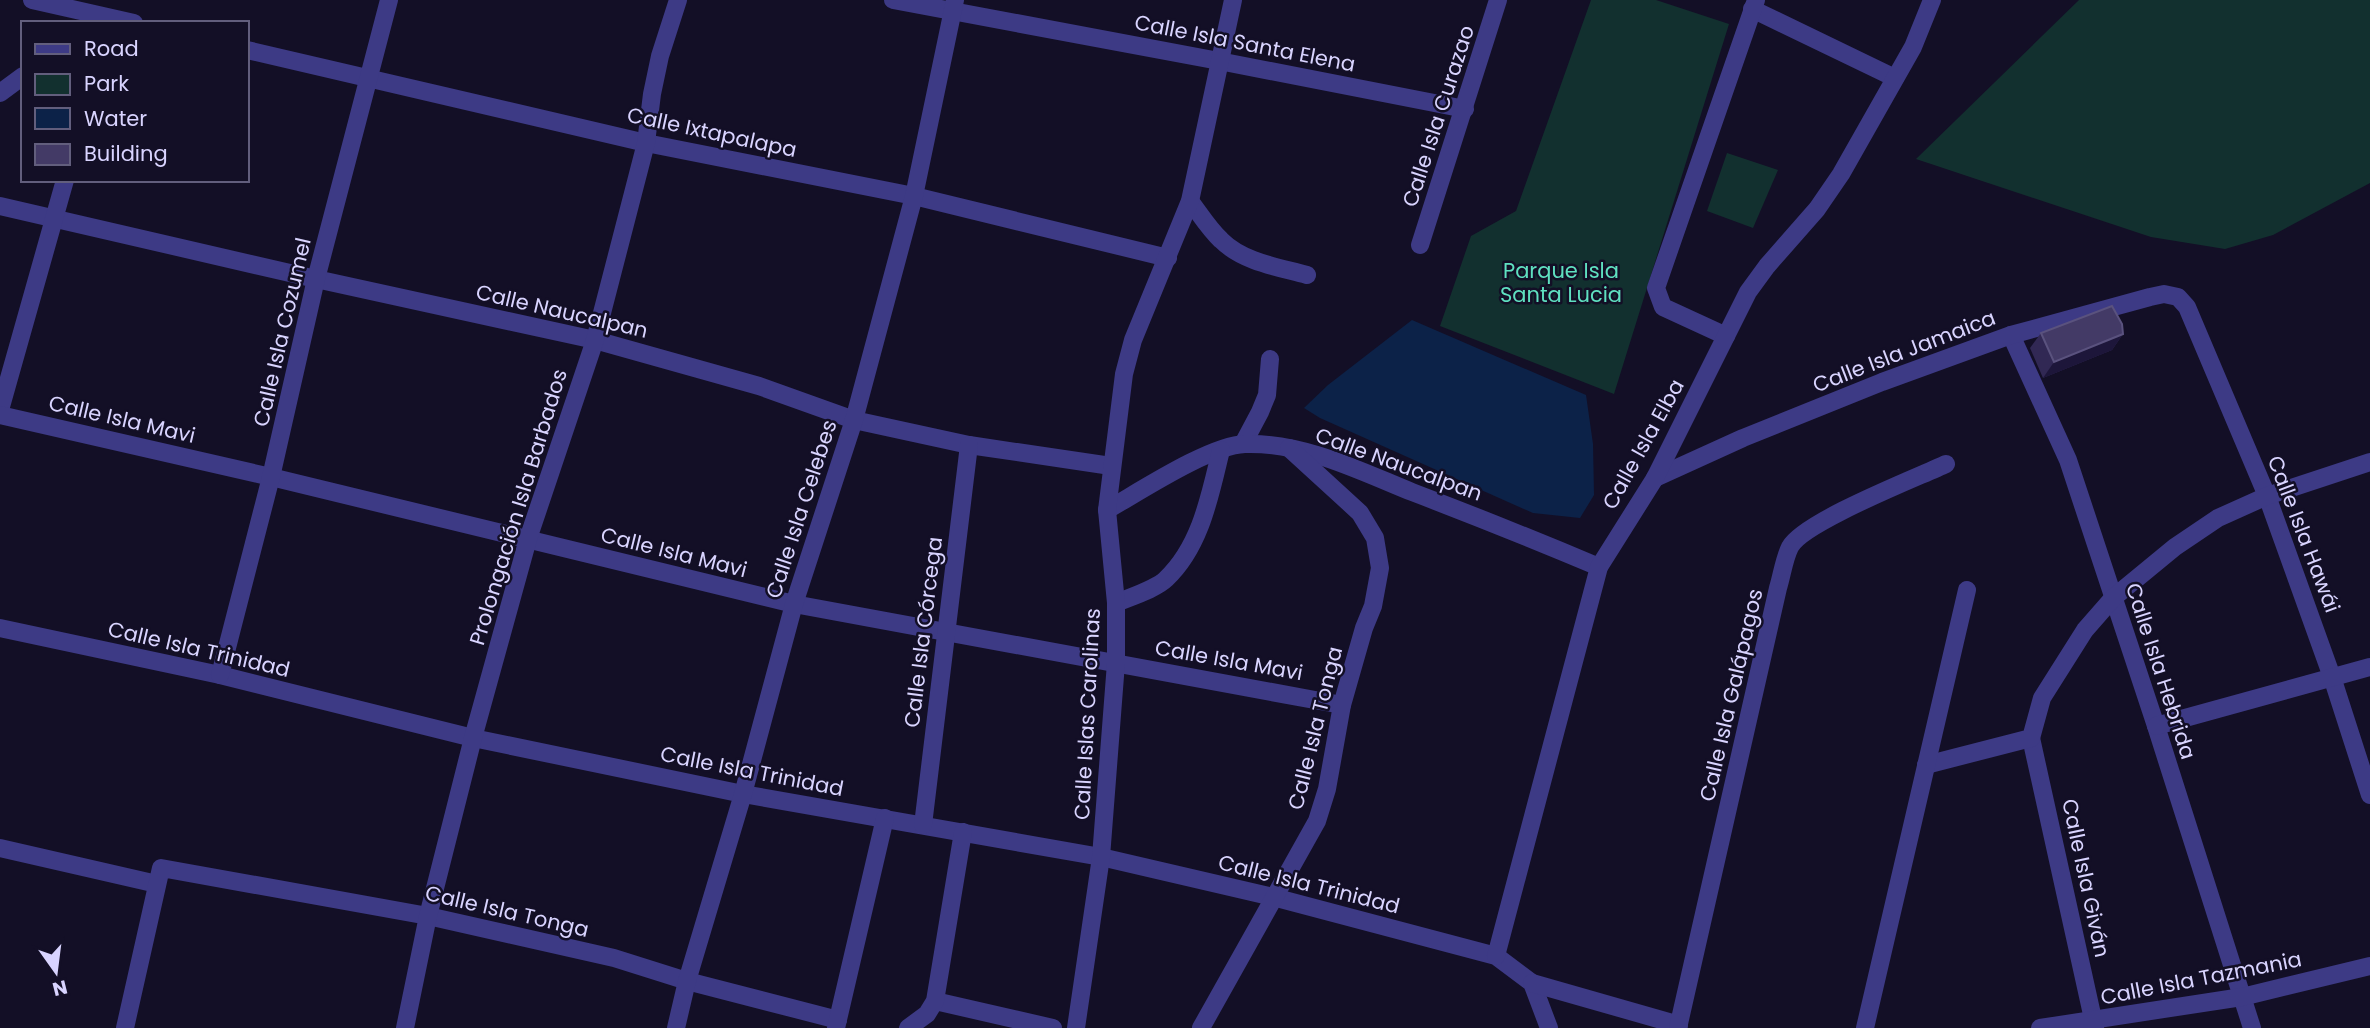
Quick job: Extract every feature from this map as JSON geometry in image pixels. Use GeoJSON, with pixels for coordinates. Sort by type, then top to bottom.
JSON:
{"type":"FeatureCollection","features":[{"type":"Feature","properties":{"kind":"street"},"geometry":{"type":"LineString","coordinates":[[33,0],[112,20]]}},
{"type":"Feature","properties":{"kind":"street","name":"Calle Isla Cozumel"},"geometry":{"type":"LineString","coordinates":[[220,675],[271,477],[316,279],[389,0]]}},
{"type":"Feature","properties":{"kind":"street","name":"Prolongación Isla Barbados"},"geometry":{"type":"LineString","coordinates":[[405,1028],[428,916],[472,738],[528,540],[595,340],[646,143],[660,56],[678,0]]}},
{"type":"Feature","properties":{"kind":"street","name":"Calle Isla Santa Elena"},"geometry":{"type":"LineString","coordinates":[[893,0],[954,6],[1465,109]]}},
{"type":"Feature","properties":{"kind":"street","name":"Calle Islas Carolinas"},"geometry":{"type":"LineString","coordinates":[[1076,1028],[1101,857],[1116,663],[1116,603],[1107,510],[1124,374],[1133,340],[1190,201],[1233,0]]}},
{"type":"Feature","properties":{"kind":"street","name":"Calle Isla Curazao"},"geometry":{"type":"LineString","coordinates":[[1420,245],[1498,0]]}},
{"type":"Feature","properties":{"kind":"street","name":"Calle Isla Elba"},"geometry":{"type":"LineString","coordinates":[[1496,956],[1599,567],[1655,478],[1748,292],[1773,258],[1817,209],[1841,174],[1913,47],[1932,0]]}},
{"type":"Feature","properties":{"kind":"street"},"geometry":{"type":"LineString","coordinates":[[1726,336],[1663,307],[1656,288],[1754,5],[1895,78]]}},
{"type":"Feature","properties":{"kind":"street","name":"Calle Isla Celebes"},"geometry":{"type":"LineString","coordinates":[[676,1028],[794,604],[854,420],[914,196],[954,6]]}},
{"type":"Feature","properties":{"kind":"street","name":"Calle Ixtapalapa"},"geometry":{"type":"LineString","coordinates":[[248,50],[646,143],[914,196],[1168,258]]}},
{"type":"Feature","properties":{"kind":"street"},"geometry":{"type":"LineString","coordinates":[[0,93],[21,77]]}},
{"type":"Feature","properties":{"kind":"street"},"geometry":{"type":"LineString","coordinates":[[0,412],[64,182]]}},
{"type":"Feature","properties":{"kind":"street"},"geometry":{"type":"LineString","coordinates":[[1190,201],[1220,240],[1236,252],[1307,275]]}},
{"type":"Feature","properties":{"kind":"street","name":"Calle Naucalpan"},"geometry":{"type":"LineString","coordinates":[[0,206],[595,340],[760,386],[854,420],[969,445],[1111,466]]}},
{"type":"Feature","properties":{"kind":"street","name":"Calle Isla Jamaica"},"geometry":{"type":"LineString","coordinates":[[1655,478],[1743,438],[1869,387],[2011,335],[2150,297],[2164,294],[2178,296]]}},
{"type":"Feature","properties":{"kind":"street","name":"Calle Isla Hawái"},"geometry":{"type":"LineString","coordinates":[[2178,296],[2187,307],[2267,496],[2332,677],[2370,795]]}},
{"type":"Feature","properties":{"kind":"street","name":"Calle Isla Hebrida"},"geometry":{"type":"LineString","coordinates":[[2011,335],[2068,460],[2252,1028]]}},
{"type":"Feature","properties":{"kind":"street"},"geometry":{"type":"LineString","coordinates":[[1243,444],[1266,395],[1269,359]]}},
{"type":"Feature","properties":{"kind":"street","name":"Calle Isla Mavi"},"geometry":{"type":"LineString","coordinates":[[0,412],[794,604],[1342,705]]}},
{"type":"Feature","properties":{"kind":"street","name":"Calle Naucalpan"},"geometry":{"type":"LineString","coordinates":[[1107,510],[1194,461],[1221,450],[1243,444],[1289,448],[1347,465],[1599,567]]}},
{"type":"Feature","properties":{"kind":"street","name":"Calle Isla Córcega"},"geometry":{"type":"LineString","coordinates":[[923,825],[969,445]]}},
{"type":"Feature","properties":{"kind":"street","name":"Calle Isla Tonga"},"geometry":{"type":"LineString","coordinates":[[1200,1028],[1317,821],[1327,789],[1342,705],[1373,606],[1380,568],[1375,538],[1360,513],[1289,448]]}},
{"type":"Feature","properties":{"kind":"street"},"geometry":{"type":"LineString","coordinates":[[1116,603],[1164,581],[1191,546],[1206,509],[1221,450]]}},
{"type":"Feature","properties":{"kind":"street"},"geometry":{"type":"LineString","coordinates":[[1926,765],[2031,738],[2042,698],[2085,630],[2113,598],[2175,547],[2207,526],[2267,496],[2370,462]]}},
{"type":"Feature","properties":{"kind":"street","name":"Calle Isla Galápagos"},"geometry":{"type":"LineString","coordinates":[[1679,1027],[1778,588],[1791,546],[1803,532],[1827,518],[1946,464]]}},
{"type":"Feature","properties":{"kind":"street"},"geometry":{"type":"LineString","coordinates":[[1865,1028],[1966,590]]}},
{"type":"Feature","properties":{"kind":"street","name":"Calle Isla Trinidad"},"geometry":{"type":"LineString","coordinates":[[0,628],[220,675],[472,738],[743,794],[1101,857],[1273,897],[1496,956]]}},
{"type":"Feature","properties":{"kind":"street"},"geometry":{"type":"LineString","coordinates":[[2156,726],[2370,667]]}},
{"type":"Feature","properties":{"kind":"street","name":"Calle Isla Giván"},"geometry":{"type":"LineString","coordinates":[[2031,738],[2095,1025]]}},
{"type":"Feature","properties":{"kind":"street"},"geometry":{"type":"LineString","coordinates":[[837,1024],[885,818]]}},
{"type":"Feature","properties":{"kind":"street"},"geometry":{"type":"LineString","coordinates":[[908,1028],[927,1014],[935,1001],[963,832]]}},
{"type":"Feature","properties":{"kind":"street","name":"Calle Isla Tonga"},"geometry":{"type":"LineString","coordinates":[[0,848],[159,876],[428,916],[614,958],[837,1024]]}},
{"type":"Feature","properties":{"kind":"street"},"geometry":{"type":"LineString","coordinates":[[125,1028],[159,876]]}},
{"type":"Feature","properties":{"kind":"street"},"geometry":{"type":"LineString","coordinates":[[1496,956],[1532,983],[1679,1027]]}},
{"type":"Feature","properties":{"kind":"street","name":"Calle Isla Tazmania"},"geometry":{"type":"LineString","coordinates":[[2040,1028],[2095,1025],[2370,967]]}},
{"type":"Feature","properties":{"kind":"street"},"geometry":{"type":"LineString","coordinates":[[1532,983],[1549,1028]]}},
{"type":"Feature","properties":{"kind":"street"},"geometry":{"type":"LineString","coordinates":[[935,1001],[1053,1028]]}},
{"type":"Feature","properties":{"kind":"green space","name":"Parque Isla Santa Lucia"},"geometry":{"type":"Polygon","coordinates":[[[1591,0],[1656,0],[1729,24],[1614,394],[1440,326],[1471,236],[1516,211],[1591,0]]]}},
{"type":"Feature","properties":{"kind":"green space"},"geometry":{"type":"Polygon","coordinates":[[[2079,0],[2370,0],[2370,183],[2273,235],[2225,249],[2151,237],[1916,159],[2079,0]]]}},
{"type":"Feature","properties":{"kind":"green space"},"geometry":{"type":"Polygon","coordinates":[[[1727,153],[1778,170],[1753,228],[1707,211],[1727,153]]]}},
{"type":"Feature","properties":{"kind":"water"},"geometry":{"type":"Polygon","coordinates":[[[1412,320],[1586,395],[1593,444],[1594,495],[1580,518],[1533,513],[1320,418],[1304,408],[1328,385],[1412,320]]]}},
{"type":"Feature","properties":{"kind":"building"},"geometry":{"type":"Polygon","coordinates":[[[2112,306],[2122,324],[2123,334],[2054,362],[2041,333],[2112,306]]]}}]}
